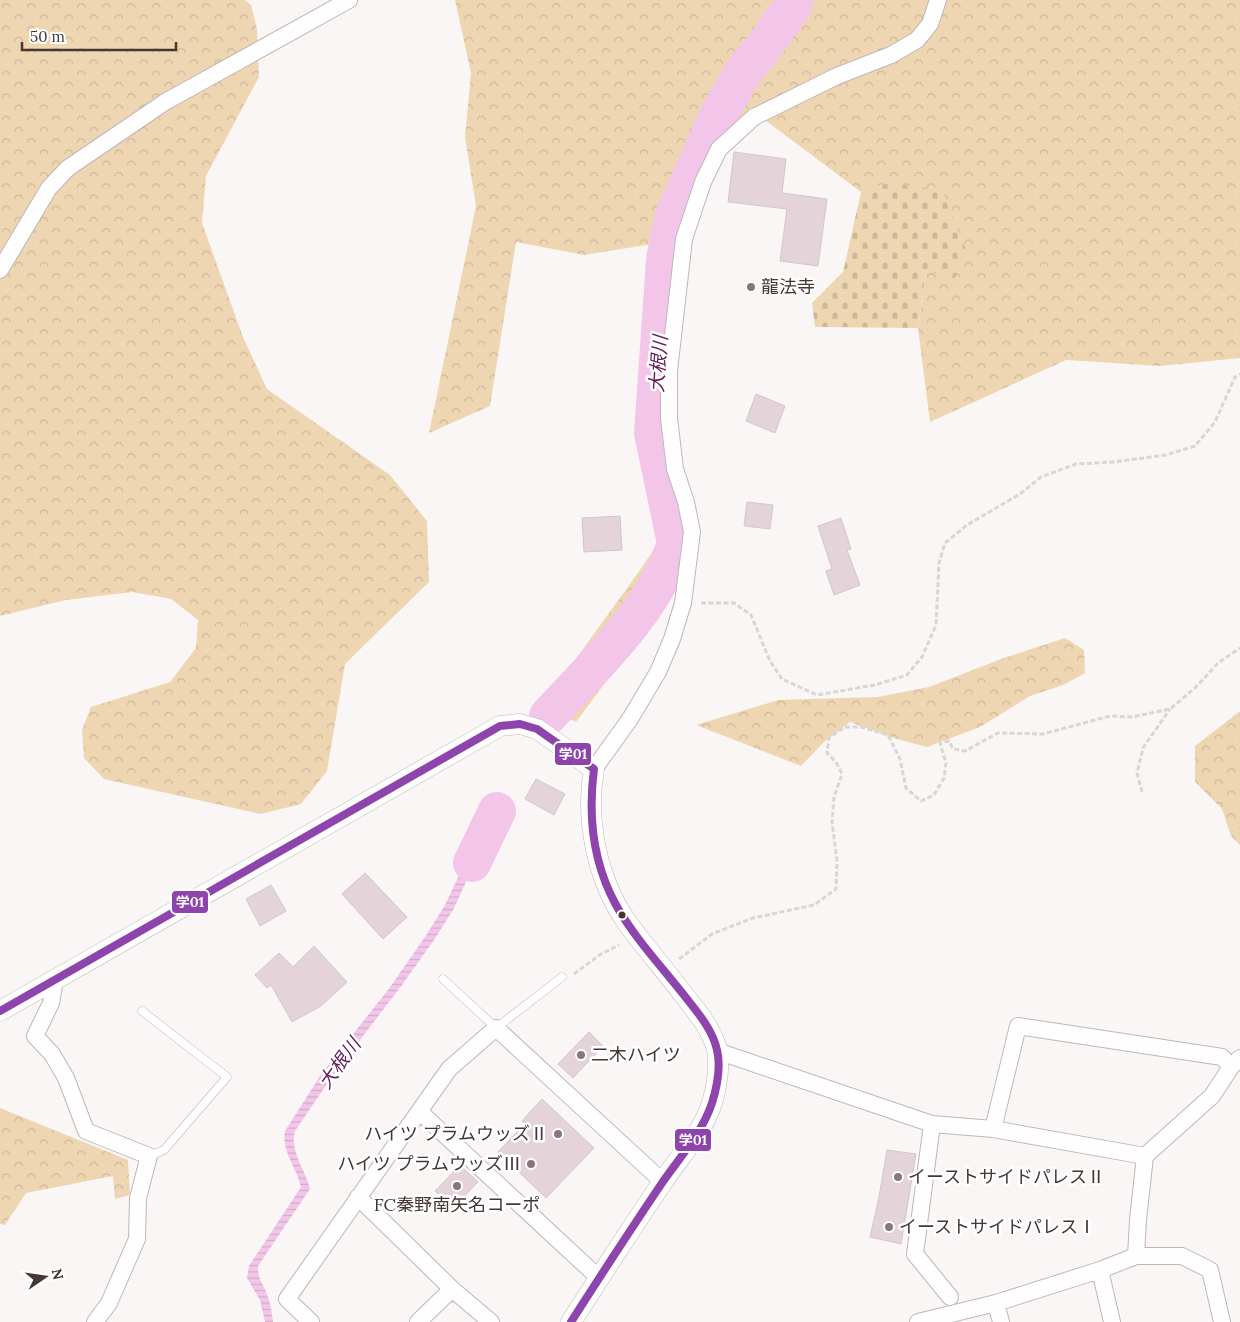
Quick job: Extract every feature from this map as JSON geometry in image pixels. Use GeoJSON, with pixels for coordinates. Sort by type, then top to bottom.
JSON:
{"type":"FeatureCollection","features":[{"type":"Feature","properties":{"kind":"street"},"geometry":{"type":"LineString","coordinates":[[0,270],[50,188],[68,168],[165,102],[349,0]]}},
{"type":"Feature","properties":{"kind":"street"},"geometry":{"type":"LineString","coordinates":[[571,1322],[707,1118],[713,1101],[717,1077],[717,1051],[707,1025],[625,920],[607,886],[596,851],[590,822],[590,790],[594,769],[630,719],[658,672],[672,639],[683,603],[692,532],[686,502],[675,469],[669,418],[669,371],[684,239],[703,182],[719,149],[754,117],[837,76],[891,55],[917,40],[930,24],[938,0]]}},
{"type":"Feature","properties":{"kind":"street"},"geometry":{"type":"LineString","coordinates":[[0,1011],[500,726],[520,724],[537,729],[594,769]]}},
{"type":"Feature","properties":{"kind":"street"},"geometry":{"type":"LineString","coordinates":[[55,980],[51,1003],[35,1036],[52,1054],[66,1078],[86,1131],[149,1156],[138,1198],[137,1240],[108,1303],[95,1322]]}},
{"type":"Feature","properties":{"kind":"street"},"geometry":{"type":"LineString","coordinates":[[993,1129],[1018,1026],[1222,1057],[1236,1063],[1212,1096],[1146,1156],[1138,1220],[1136,1256]]}},
{"type":"Feature","properties":{"kind":"street"},"geometry":{"type":"LineString","coordinates":[[311,1322],[286,1299],[449,1069],[496,1028],[663,1182]]}},
{"type":"Feature","properties":{"kind":"street"},"geometry":{"type":"LineString","coordinates":[[717,1051],[932,1124],[993,1129],[1146,1156]]}},
{"type":"Feature","properties":{"kind":"street"},"geometry":{"type":"LineString","coordinates":[[420,1112],[599,1278]]}},
{"type":"Feature","properties":{"kind":"street"},"geometry":{"type":"LineString","coordinates":[[932,1124],[915,1254],[950,1297]]}},
{"type":"Feature","properties":{"kind":"street"},"geometry":{"type":"LineString","coordinates":[[358,1197],[452,1289],[490,1322]]}},
{"type":"Feature","properties":{"kind":"street"},"geometry":{"type":"LineString","coordinates":[[918,1322],[996,1303],[1100,1270],[1136,1256],[1182,1256],[1210,1270],[1222,1322]]}},
{"type":"Feature","properties":{"kind":"street"},"geometry":{"type":"LineString","coordinates":[[1100,1270],[1112,1322]]}},
{"type":"Feature","properties":{"kind":"street"},"geometry":{"type":"LineString","coordinates":[[418,1322],[452,1289]]}},
{"type":"Feature","properties":{"kind":"street"},"geometry":{"type":"LineString","coordinates":[[996,1303],[1001,1322]]}},
{"type":"Feature","properties":{"kind":"lane"},"geometry":{"type":"LineString","coordinates":[[443,979],[496,1028],[565,977]]}},
{"type":"Feature","properties":{"kind":"lane"},"geometry":{"type":"LineString","coordinates":[[142,1011],[227,1077],[164,1150],[149,1156]]}},
{"type":"Feature","properties":{"kind":"path"},"geometry":{"type":"LineString","coordinates":[[683,603],[734,603],[751,615],[770,661],[782,679],[817,695],[875,685],[906,675],[922,657],[936,625],[939,563],[945,543],[966,525],[1020,494],[1040,477],[1076,464],[1113,462],[1157,456],[1195,446],[1215,422],[1234,377],[1240,374]]}},
{"type":"Feature","properties":{"kind":"path"},"geometry":{"type":"LineString","coordinates":[[1142,792],[1137,773],[1143,748],[1170,709],[1195,688],[1218,663],[1240,648]]}},
{"type":"Feature","properties":{"kind":"path"},"geometry":{"type":"LineString","coordinates":[[665,970],[712,934],[753,918],[814,905],[836,889],[837,861],[832,822],[834,797],[842,774],[836,762],[827,753],[829,738],[845,727],[861,727],[888,735],[900,759],[906,788],[921,801],[934,794],[944,778],[946,763],[940,743],[949,741],[953,749],[965,751],[998,733],[1043,734],[1110,716],[1132,717],[1170,709]]}},
{"type":"Feature","properties":{"kind":"path"},"geometry":{"type":"LineString","coordinates":[[565,977],[627,941]]}},
{"type":"Feature","properties":{"kind":"green space"},"geometry":{"type":"Polygon","coordinates":[[[0,0],[245,0],[251,5],[257,29],[259,77],[206,176],[202,223],[243,337],[267,389],[390,475],[427,521],[429,582],[345,664],[327,771],[301,804],[261,814],[104,779],[84,758],[82,730],[91,707],[170,682],[196,648],[198,620],[171,599],[132,592],[66,600],[0,616],[0,0]]]}},
{"type":"Feature","properties":{"kind":"green space"},"geometry":{"type":"Polygon","coordinates":[[[455,0],[1240,0],[1240,358],[1160,366],[1066,360],[930,422],[918,328],[926,271],[889,183],[861,192],[753,111],[713,146],[691,180],[684,239],[584,255],[516,242],[490,406],[429,433],[476,206],[465,137],[471,73],[455,0]]]}},
{"type":"Feature","properties":{"kind":"green space"},"geometry":{"type":"Polygon","coordinates":[[[889,183],[942,190],[967,253],[955,278],[926,271],[918,328],[815,327],[812,303],[843,272],[861,192],[889,183]]]}},
{"type":"Feature","properties":{"kind":"green space"},"geometry":{"type":"Polygon","coordinates":[[[686,502],[689,560],[643,632],[576,722],[542,706],[640,570],[686,502]]]}},
{"type":"Feature","properties":{"kind":"green space"},"geometry":{"type":"Polygon","coordinates":[[[1065,638],[1084,650],[1085,673],[1063,685],[1030,696],[980,727],[927,747],[897,739],[850,722],[824,742],[801,766],[696,725],[778,700],[878,697],[929,687],[1001,659],[1065,638]]]}},
{"type":"Feature","properties":{"kind":"green space"},"geometry":{"type":"Polygon","coordinates":[[[1240,711],[1240,845],[1231,836],[1222,809],[1195,782],[1195,746],[1240,711]]]}},
{"type":"Feature","properties":{"kind":"green space"},"geometry":{"type":"Polygon","coordinates":[[[0,1108],[128,1160],[130,1195],[115,1199],[113,1176],[26,1193],[5,1225],[0,1224],[0,1108]]]}},
{"type":"Feature","properties":{"kind":"water"},"geometry":{"type":"Polygon","coordinates":[[[488,814],[496,817],[453,910],[402,985],[331,1078],[295,1131],[294,1146],[310,1189],[258,1266],[260,1279],[270,1303],[273,1322],[265,1322],[260,1300],[247,1278],[249,1266],[301,1187],[285,1146],[285,1131],[322,1073],[388,990],[427,934],[445,905],[488,814]]]}},
{"type":"Feature","properties":{"kind":"building"},"geometry":{"type":"Polygon","coordinates":[[[734,152],[786,159],[782,193],[827,199],[818,266],[780,261],[787,209],[728,202],[734,152]]]}},
{"type":"Feature","properties":{"kind":"building"},"geometry":{"type":"Polygon","coordinates":[[[756,394],[785,406],[775,433],[746,421],[756,394]]]}},
{"type":"Feature","properties":{"kind":"building"},"geometry":{"type":"Polygon","coordinates":[[[747,502],[773,505],[770,529],[744,526],[747,502]]]}},
{"type":"Feature","properties":{"kind":"building"},"geometry":{"type":"Polygon","coordinates":[[[620,516],[622,550],[584,552],[582,518],[620,516]]]}},
{"type":"Feature","properties":{"kind":"building"},"geometry":{"type":"Polygon","coordinates":[[[841,518],[851,549],[847,550],[860,585],[834,595],[826,571],[832,569],[818,526],[841,518]]]}},
{"type":"Feature","properties":{"kind":"building"},"geometry":{"type":"Polygon","coordinates":[[[536,779],[565,794],[554,815],[525,799],[536,779]]]}},
{"type":"Feature","properties":{"kind":"building"},"geometry":{"type":"Polygon","coordinates":[[[365,873],[407,917],[383,939],[342,894],[365,873]]]}},
{"type":"Feature","properties":{"kind":"building"},"geometry":{"type":"Polygon","coordinates":[[[271,885],[286,911],[260,926],[246,899],[271,885]]]}},
{"type":"Feature","properties":{"kind":"building"},"geometry":{"type":"Polygon","coordinates":[[[314,946],[347,982],[321,1006],[292,1022],[271,985],[267,988],[255,975],[279,953],[293,967],[314,946]]]}},
{"type":"Feature","properties":{"kind":"building","name":"二木ハイツ"},"geometry":{"type":"Polygon","coordinates":[[[589,1032],[603,1046],[573,1078],[558,1064],[589,1032]]]}},
{"type":"Feature","properties":{"kind":"building"},"geometry":{"type":"Polygon","coordinates":[[[542,1099],[594,1148],[546,1198],[498,1152],[525,1123],[522,1121],[542,1099]]]}},
{"type":"Feature","properties":{"kind":"building"},"geometry":{"type":"Polygon","coordinates":[[[887,1150],[916,1154],[901,1244],[870,1237],[887,1150]]]}},
{"type":"Feature","properties":{"kind":"building","name":"FC秦野南矢名コーポ"},"geometry":{"type":"Polygon","coordinates":[[[460,1165],[478,1182],[453,1208],[435,1191],[460,1165]]]}},
{"type":"Feature","properties":{"kind":"waterway","name":"大根川"},"geometry":{"type":"LineString","coordinates":[[548,716],[604,657],[639,614],[666,568],[676,543],[653,433],[665,260],[673,218],[717,118],[745,69],[760,52],[794,4],[794,0]]}},
{"type":"Feature","properties":{"kind":"waterway","name":"大根川"},"geometry":{"type":"LineString","coordinates":[[472,863],[497,811]]}},
{"type":"Feature","properties":{"kind":"transit line","name":"学01"},"geometry":{"type":"LineString","coordinates":[[0,1011],[500,726],[520,724],[537,729],[594,769],[592,821],[597,856],[608,889],[632,930],[705,1023],[715,1043],[719,1063],[714,1097],[708,1114],[571,1322]]}},
{"type":"Feature","properties":{"kind":"place","name":"龍法寺"},"geometry":{"type":"Point","coordinates":[751,287]}},
{"type":"Feature","properties":{"kind":"place","name":"二木ハイツ"},"geometry":{"type":"Point","coordinates":[581,1055]}},
{"type":"Feature","properties":{"kind":"place","name":"ハイツ プラムウッズⅡ"},"geometry":{"type":"Point","coordinates":[558,1134]}},
{"type":"Feature","properties":{"kind":"place","name":"ハイツ プラムウッズⅢ"},"geometry":{"type":"Point","coordinates":[531,1164]}},
{"type":"Feature","properties":{"kind":"place","name":"イーストサイドパレスⅡ"},"geometry":{"type":"Point","coordinates":[898,1177]}},
{"type":"Feature","properties":{"kind":"place","name":"FC秦野南矢名コーポ"},"geometry":{"type":"Point","coordinates":[457,1186]}},
{"type":"Feature","properties":{"kind":"place","name":"イーストサイドパレスⅠ"},"geometry":{"type":"Point","coordinates":[889,1227]}}]}
